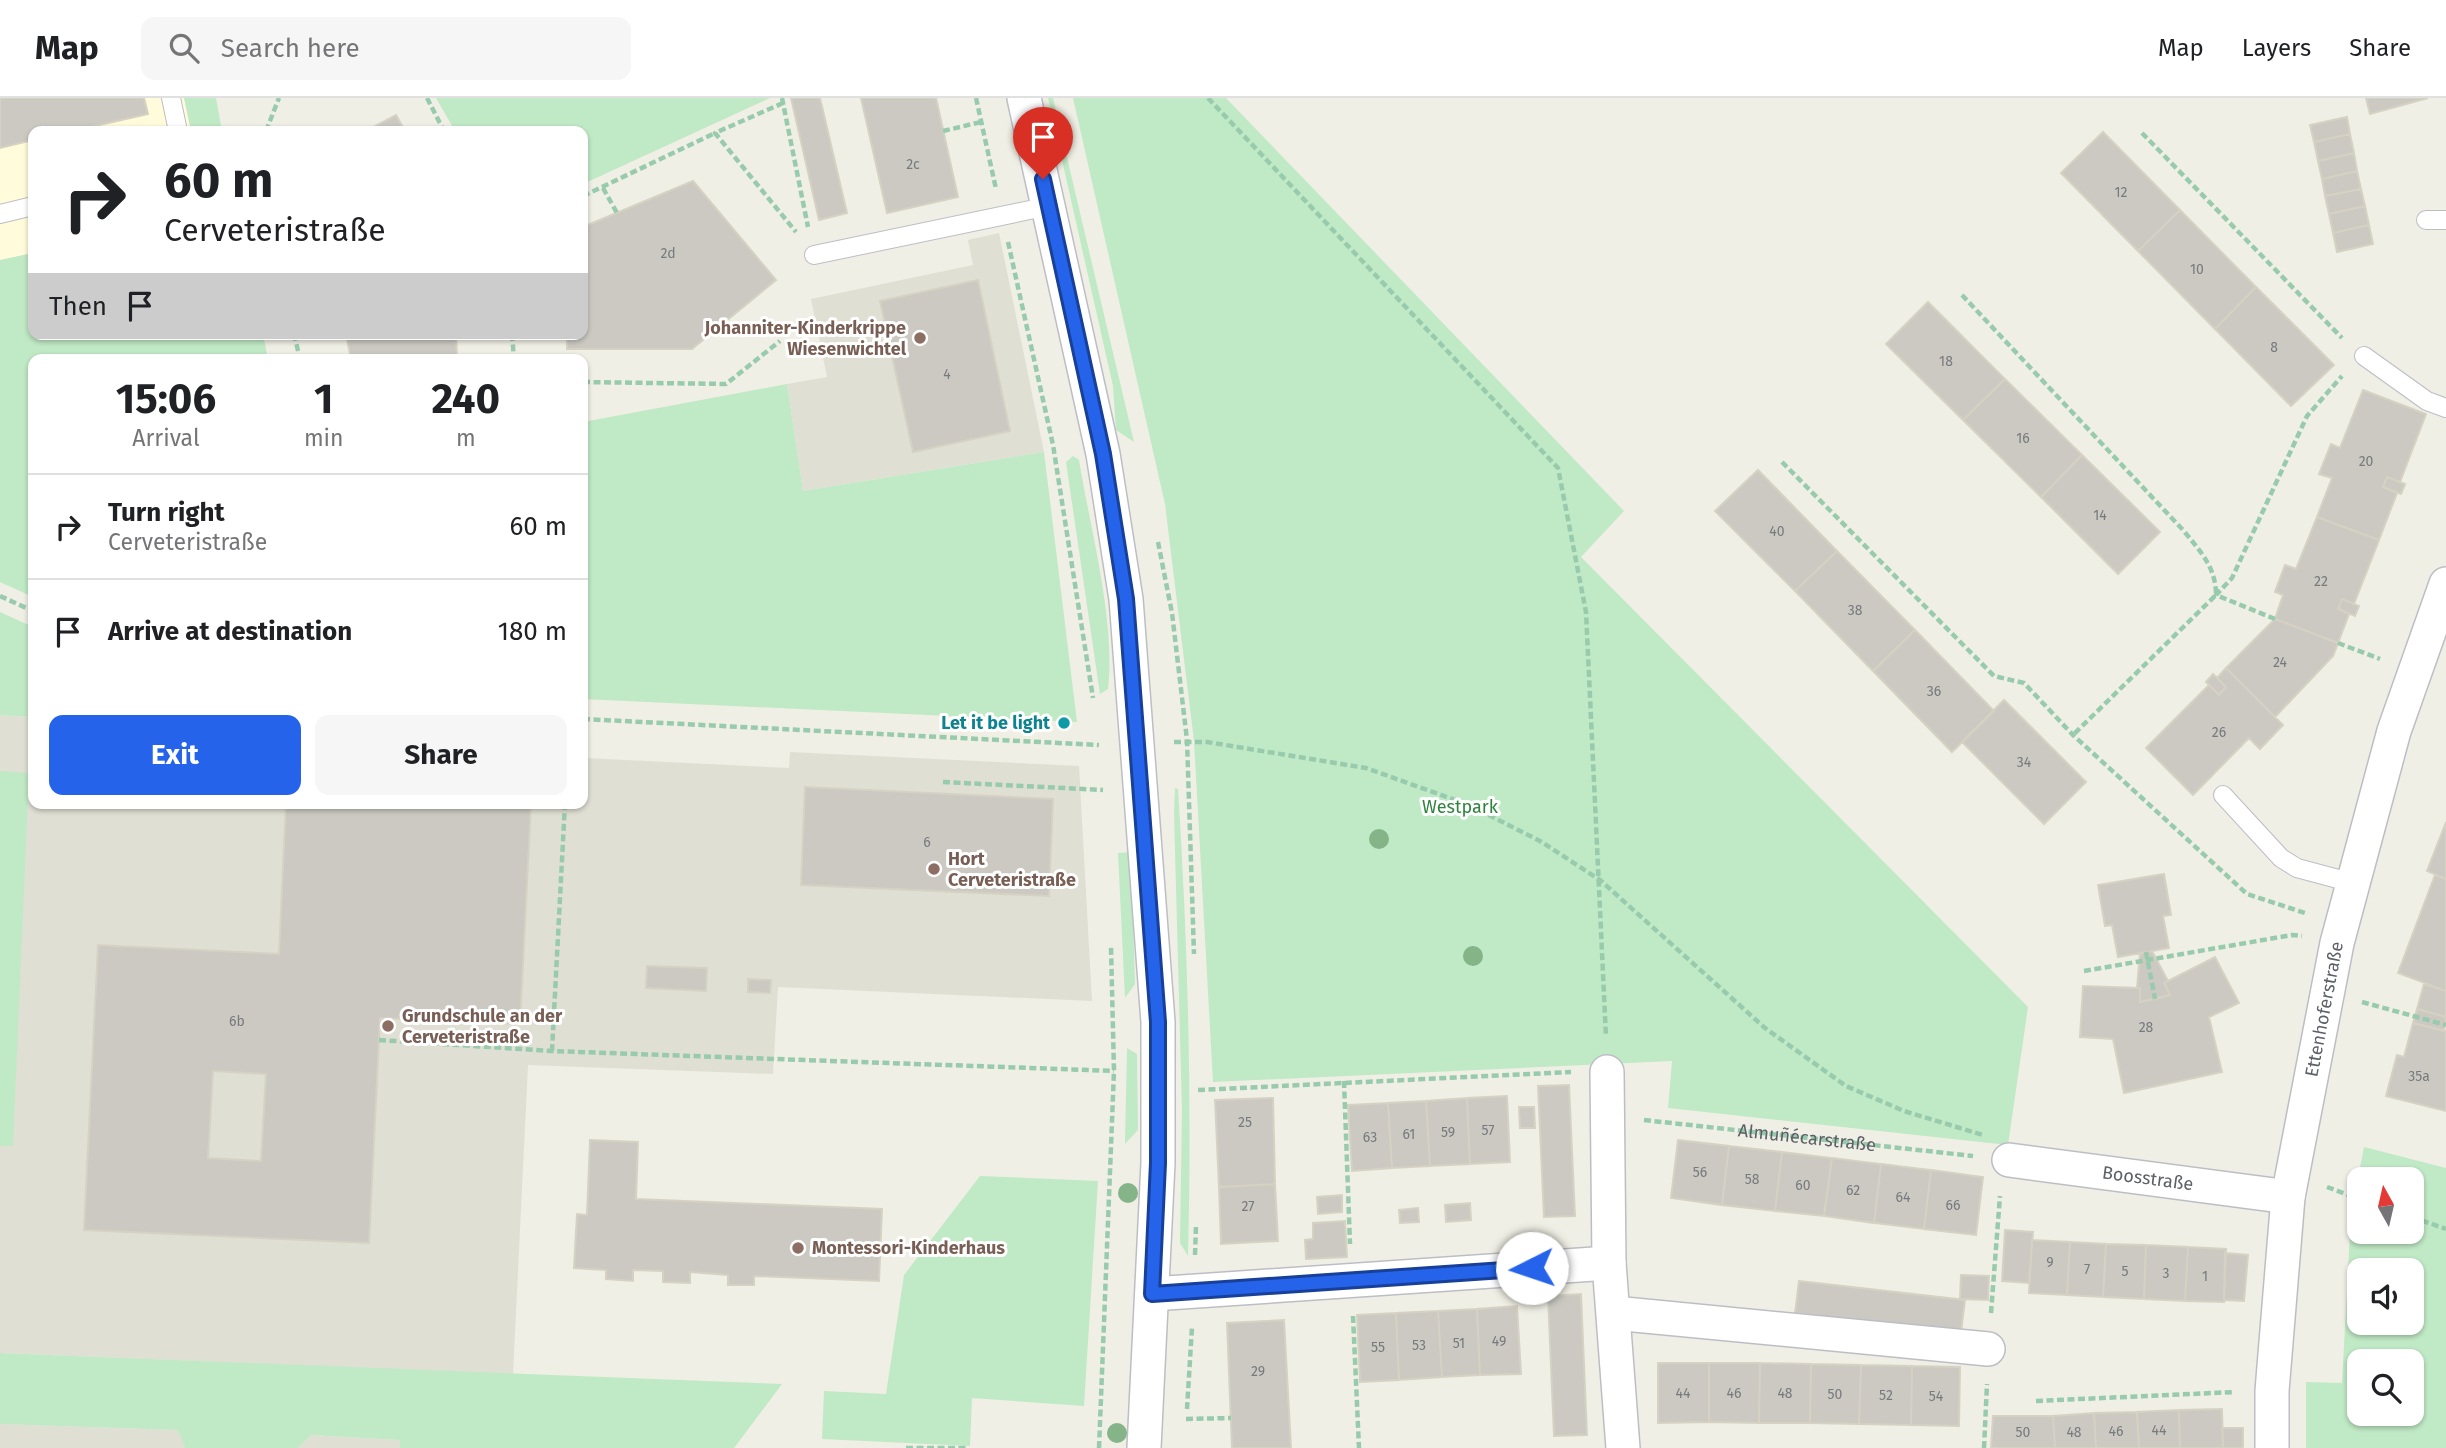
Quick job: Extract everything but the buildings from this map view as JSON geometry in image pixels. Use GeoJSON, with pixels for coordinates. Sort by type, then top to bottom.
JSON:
{"type":"FeatureCollection","features":[{"type":"Feature","properties":{"kind":"street"},"geometry":{"type":"LineString","coordinates":[[1024,98],[1103,454],[1126,599],[1158,1022],[1158,1163],[1144,1448]]}},
{"type":"Feature","properties":{"kind":"street","name":"Ettenhoferstraße"},"geometry":{"type":"LineString","coordinates":[[2272,1448],[2272,1391],[2288,1197],[2327,993],[2339,934],[2394,731],[2446,584]]}},
{"type":"Feature","properties":{"kind":"street"},"geometry":{"type":"LineString","coordinates":[[1608,1072],[1609,1264],[1623,1448]]}},
{"type":"Feature","properties":{"kind":"street","name":"Boosstraße"},"geometry":{"type":"LineString","coordinates":[[2006,1160],[2288,1197]]}},
{"type":"Feature","properties":{"kind":"street"},"geometry":{"type":"LineString","coordinates":[[1152,1294],[1609,1264]]}},
{"type":"Feature","properties":{"kind":"street"},"geometry":{"type":"LineString","coordinates":[[1614,1313],[1988,1349]]}},
{"type":"Feature","properties":{"kind":"lane"},"geometry":{"type":"LineString","coordinates":[[171,98],[177,126]]}},
{"type":"Feature","properties":{"kind":"lane"},"geometry":{"type":"LineString","coordinates":[[814,255],[1049,206]]}},
{"type":"Feature","properties":{"kind":"lane"},"geometry":{"type":"LineString","coordinates":[[0,214],[28,207]]}},
{"type":"Feature","properties":{"kind":"lane"},"geometry":{"type":"LineString","coordinates":[[2426,220],[2446,220]]}},
{"type":"Feature","properties":{"kind":"lane"},"geometry":{"type":"LineString","coordinates":[[2364,356],[2401,373],[2427,401],[2446,408]]}},
{"type":"Feature","properties":{"kind":"lane"},"geometry":{"type":"LineString","coordinates":[[2223,795],[2281,858],[2297,868],[2353,883]]}},
{"type":"Feature","properties":{"kind":"path"},"geometry":{"type":"LineString","coordinates":[[268,126],[279,98]]}},
{"type":"Feature","properties":{"kind":"path"},"geometry":{"type":"LineString","coordinates":[[427,98],[441,126]]}},
{"type":"Feature","properties":{"kind":"path"},"geometry":{"type":"LineString","coordinates":[[976,98],[1053,445],[1094,704]]}},
{"type":"Feature","properties":{"kind":"path"},"geometry":{"type":"LineString","coordinates":[[1198,1090],[1344,1081],[1608,1072],[1586,612],[1558,468],[1208,98]]}},
{"type":"Feature","properties":{"kind":"path"},"geometry":{"type":"LineString","coordinates":[[588,194],[782,101],[814,255]]}},
{"type":"Feature","properties":{"kind":"path"},"geometry":{"type":"LineString","coordinates":[[943,131],[982,122]]}},
{"type":"Feature","properties":{"kind":"path"},"geometry":{"type":"LineString","coordinates":[[715,133],[814,255]]}},
{"type":"Feature","properties":{"kind":"path"},"geometry":{"type":"LineString","coordinates":[[2073,734],[2232,578],[2307,416],[2335,383],[2364,356],[2338,334],[2142,133]]}},
{"type":"Feature","properties":{"kind":"path"},"geometry":{"type":"LineString","coordinates":[[603,188],[617,213]]}},
{"type":"Feature","properties":{"kind":"path"},"geometry":{"type":"LineString","coordinates":[[1962,295],[2183,530],[2211,566],[2217,595]]}},
{"type":"Feature","properties":{"kind":"path"},"geometry":{"type":"LineString","coordinates":[[588,382],[726,384],[780,341]]}},
{"type":"Feature","properties":{"kind":"path"},"geometry":{"type":"LineString","coordinates":[[1782,462],[1994,676],[2024,683],[2073,734],[2247,894],[2339,934]]}},
{"type":"Feature","properties":{"kind":"path"},"geometry":{"type":"LineString","coordinates":[[2217,595],[2275,619]]}},
{"type":"Feature","properties":{"kind":"path"},"geometry":{"type":"LineString","coordinates":[[0,596],[28,609]]}},
{"type":"Feature","properties":{"kind":"path"},"geometry":{"type":"LineString","coordinates":[[2338,643],[2415,672]]}},
{"type":"Feature","properties":{"kind":"path"},"geometry":{"type":"LineString","coordinates":[[588,719],[1100,745]]}},
{"type":"Feature","properties":{"kind":"path"},"geometry":{"type":"LineString","coordinates":[[1098,731],[1101,756]]}},
{"type":"Feature","properties":{"kind":"path"},"geometry":{"type":"LineString","coordinates":[[1187,740],[1366,768],[1469,805],[1540,841],[1600,880],[1765,1028],[1846,1086],[1904,1111],[1998,1140],[2006,1160],[1988,1349],[1984,1448]]}},
{"type":"Feature","properties":{"kind":"path"},"geometry":{"type":"LineString","coordinates":[[1103,778],[1104,803]]}},
{"type":"Feature","properties":{"kind":"path"},"geometry":{"type":"LineString","coordinates":[[943,782],[1104,790]]}},
{"type":"Feature","properties":{"kind":"path"},"geometry":{"type":"LineString","coordinates":[[552,1051],[565,809]]}},
{"type":"Feature","properties":{"kind":"path"},"geometry":{"type":"LineString","coordinates":[[2084,971],[2292,935],[2339,934]]}},
{"type":"Feature","properties":{"kind":"path"},"geometry":{"type":"LineString","coordinates":[[1099,1448],[1114,1072],[1111,939]]}},
{"type":"Feature","properties":{"kind":"path"},"geometry":{"type":"LineString","coordinates":[[2146,953],[2155,999]]}},
{"type":"Feature","properties":{"kind":"path"},"geometry":{"type":"LineString","coordinates":[[2327,993],[2446,1025]]}},
{"type":"Feature","properties":{"kind":"path"},"geometry":{"type":"LineString","coordinates":[[379,1040],[552,1051],[1114,1072]]}},
{"type":"Feature","properties":{"kind":"path"},"geometry":{"type":"LineString","coordinates":[[1344,1081],[1359,1448]]}},
{"type":"Feature","properties":{"kind":"path","name":"Almuñécarstraße"},"geometry":{"type":"LineString","coordinates":[[1608,1115],[2006,1160]]}},
{"type":"Feature","properties":{"kind":"path"},"geometry":{"type":"LineString","coordinates":[[2424,1221],[2446,1229]]}},
{"type":"Feature","properties":{"kind":"path"},"geometry":{"type":"LineString","coordinates":[[2036,1401],[2272,1391]]}},
{"type":"Feature","properties":{"kind":"path"},"geometry":{"type":"LineString","coordinates":[[1186,1419],[1231,1418]]}},
{"type":"Feature","properties":{"kind":"path"},"geometry":{"type":"LineString","coordinates":[[906,1448],[969,1448]]}},
{"type":"Feature","properties":{"kind":"shaded area"},"geometry":{"type":"Polygon","coordinates":[[[0,98],[184,98],[190,126],[28,126],[28,254],[0,260],[0,98]]]}},
{"type":"Feature","properties":{"kind":"shaded area","name":"Johanniter-Kinderkrippe Wiesenwichtel"},"geometry":{"type":"Polygon","coordinates":[[[999,233],[1044,452],[803,491],[787,384],[827,377],[811,299],[973,265],[968,240],[999,233]]]}},
{"type":"Feature","properties":{"kind":"shaded area","name":"Grundschule an der Cerveteristraße"},"geometry":{"type":"Polygon","coordinates":[[[0,715],[28,717],[28,809],[588,809],[588,758],[789,768],[790,752],[1079,766],[1092,1001],[778,987],[773,1074],[528,1065],[513,1374],[0,1353],[0,715]]]}},
{"type":"Feature","properties":{"kind":"shaded area"},"geometry":{"type":"Polygon","coordinates":[[[0,1424],[179,1430],[185,1448],[0,1448],[0,1424]]]}},
{"type":"Feature","properties":{"kind":"shaded area"},"geometry":{"type":"Polygon","coordinates":[[[311,1435],[401,1440],[400,1448],[298,1448],[311,1435]]]}},
{"type":"Feature","properties":{"kind":"green space"},"geometry":{"type":"Polygon","coordinates":[[[184,98],[216,98],[221,126],[190,126],[184,98]]]}},
{"type":"Feature","properties":{"kind":"green space"},"geometry":{"type":"Polygon","coordinates":[[[436,98],[770,98],[588,182],[588,126],[452,126],[436,98]]]}},
{"type":"Feature","properties":{"kind":"green space"},"geometry":{"type":"Polygon","coordinates":[[[1048,98],[1053,98],[1134,442],[1116,430],[1113,386],[1048,98]]]}},
{"type":"Feature","properties":{"kind":"green space","name":"Westpark"},"geometry":{"type":"Polygon","coordinates":[[[1073,98],[1226,98],[1624,511],[1581,557],[2028,1007],[2008,1145],[1668,1108],[1672,1061],[1213,1082],[1194,741],[1165,504],[1073,98]]]}},
{"type":"Feature","properties":{"kind":"green space"},"geometry":{"type":"Polygon","coordinates":[[[28,254],[28,340],[264,340],[267,354],[28,354],[28,595],[0,582],[0,260],[28,254]]]}},
{"type":"Feature","properties":{"kind":"green space"},"geometry":{"type":"Polygon","coordinates":[[[787,384],[803,491],[1044,452],[1077,722],[588,699],[588,421],[787,384]]]}},
{"type":"Feature","properties":{"kind":"green space"},"geometry":{"type":"Polygon","coordinates":[[[1073,456],[1079,460],[1105,605],[1110,663],[1108,689],[1100,694],[1066,462],[1073,456]]]}},
{"type":"Feature","properties":{"kind":"green space"},"geometry":{"type":"Polygon","coordinates":[[[0,612],[28,625],[28,717],[0,715],[0,612]]]}},
{"type":"Feature","properties":{"kind":"green space"},"geometry":{"type":"Polygon","coordinates":[[[0,771],[28,773],[28,796],[13,1146],[0,1146],[0,771]]]}},
{"type":"Feature","properties":{"kind":"green space"},"geometry":{"type":"Polygon","coordinates":[[[1175,788],[1178,789],[1187,964],[1190,1139],[1188,1256],[1180,1243],[1182,1110],[1175,788]]]}},
{"type":"Feature","properties":{"kind":"green space"},"geometry":{"type":"Polygon","coordinates":[[[1131,852],[1135,984],[1125,998],[1118,853],[1131,852]]]}},
{"type":"Feature","properties":{"kind":"green space"},"geometry":{"type":"Polygon","coordinates":[[[1127,1048],[1137,1054],[1138,1130],[1125,1144],[1127,1048]]]}},
{"type":"Feature","properties":{"kind":"green space"},"geometry":{"type":"Polygon","coordinates":[[[2364,1147],[2446,1168],[2446,1448],[2306,1448],[2306,1382],[2342,1383],[2347,1289],[2347,1335],[2424,1335],[2424,1258],[2349,1258],[2349,1244],[2424,1244],[2424,1167],[2360,1167],[2364,1147]]]}},
{"type":"Feature","properties":{"kind":"green space"},"geometry":{"type":"Polygon","coordinates":[[[980,1176],[1098,1181],[1084,1406],[972,1398],[970,1446],[822,1439],[824,1391],[886,1394],[904,1275],[980,1176]]]}},
{"type":"Feature","properties":{"kind":"green space"},"geometry":{"type":"Polygon","coordinates":[[[0,1353],[782,1384],[734,1448],[400,1448],[400,1440],[311,1435],[298,1448],[185,1448],[178,1430],[0,1424],[0,1353]]]}},
{"type":"Feature","properties":{"kind":"place","name":"Johanniter-Kinderkrippe Wiesenwichtel"},"geometry":{"type":"Point","coordinates":[920,338]}},
{"type":"Feature","properties":{"kind":"place","name":"Let it be light"},"geometry":{"type":"Point","coordinates":[1064,723]}},
{"type":"Feature","properties":{"kind":"place","name":"Hort Cerveteristraße"},"geometry":{"type":"Point","coordinates":[934,869]}},
{"type":"Feature","properties":{"kind":"place","name":"Grundschule an der Cerveteristraße"},"geometry":{"type":"Point","coordinates":[388,1026]}},
{"type":"Feature","properties":{"kind":"place","name":"Montessori-Kinderhaus"},"geometry":{"type":"Point","coordinates":[798,1248]}},
{"type":"Feature","properties":{"kind":"route"},"geometry":{"type":"LineString","coordinates":[[1043,179],[1103,454],[1126,599],[1158,1022],[1158,1163],[1152,1294],[1532,1268]]}}]}
